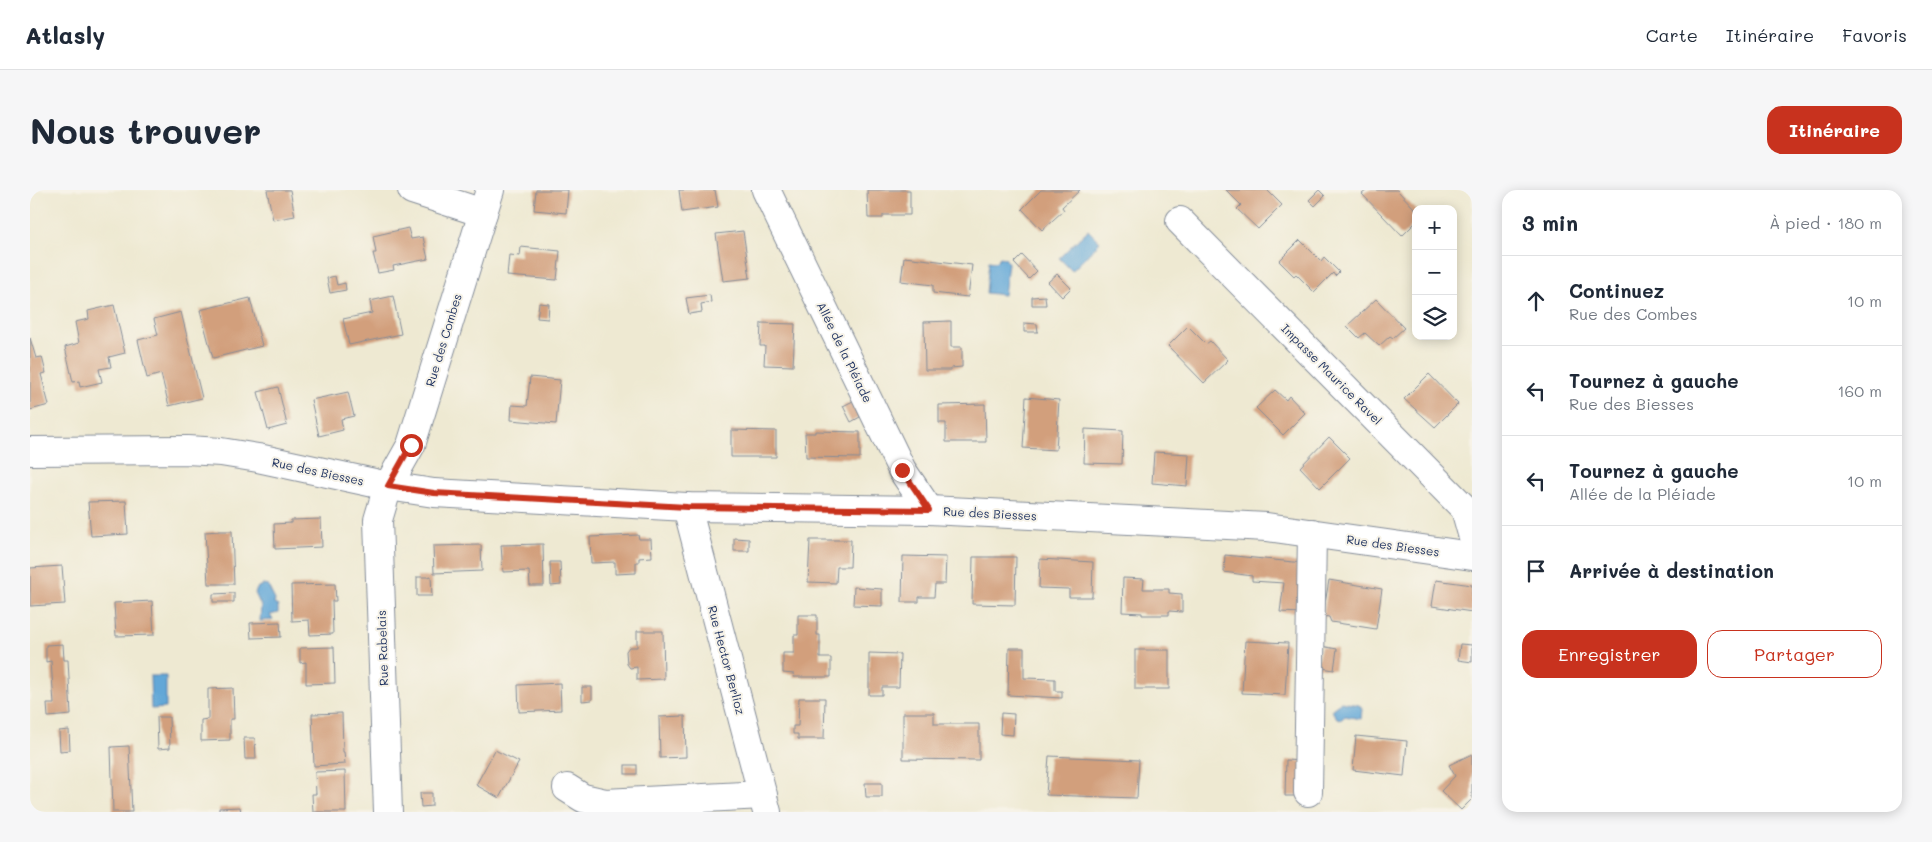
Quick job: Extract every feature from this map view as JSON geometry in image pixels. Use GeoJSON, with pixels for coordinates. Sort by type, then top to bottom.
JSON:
{"type":"FeatureCollection","features":[{"type":"Feature","properties":{"kind":"street"},"geometry":{"type":"LineString","coordinates":[[412,190],[487,201]]}},
{"type":"Feature","properties":{"kind":"street","name":"Allée de la Pléiade"},"geometry":{"type":"LineString","coordinates":[[766,190],[902,470],[929,510]]}},
{"type":"Feature","properties":{"kind":"street","name":"Rue des Combes"},"geometry":{"type":"LineString","coordinates":[[388,486],[411,445],[487,201]]}},
{"type":"Feature","properties":{"kind":"street","name":"Impasse Maurice Ravel"},"geometry":{"type":"LineString","coordinates":[[1180,221],[1465,509],[1472,534]]}},
{"type":"Feature","properties":{"kind":"street","name":"Rue des Biesses"},"geometry":{"type":"LineString","coordinates":[[30,451],[186,450],[222,452],[388,486],[434,493],[687,507],[929,510],[1267,527],[1472,556]]}},
{"type":"Feature","properties":{"kind":"street","name":"Rue Rabelais"},"geometry":{"type":"LineString","coordinates":[[388,486],[378,520],[388,812]]}},
{"type":"Feature","properties":{"kind":"street","name":"Rue Hector Berlioz"},"geometry":{"type":"LineString","coordinates":[[687,507],[765,804]]}},
{"type":"Feature","properties":{"kind":"street"},"geometry":{"type":"LineString","coordinates":[[1308,792],[1312,533]]}},
{"type":"Feature","properties":{"kind":"street"},"geometry":{"type":"LineString","coordinates":[[567,788],[583,798],[604,803],[765,804]]}},
{"type":"Feature","properties":{"kind":"water"},"geometry":{"type":"Polygon","coordinates":[[[1088,230],[1100,242],[1072,271],[1059,258],[1088,230]]]}},
{"type":"Feature","properties":{"kind":"water"},"geometry":{"type":"Polygon","coordinates":[[[1000,257],[1005,258],[1008,263],[1004,295],[986,293],[989,261],[995,262],[1000,257]]]}},
{"type":"Feature","properties":{"kind":"water"},"geometry":{"type":"Polygon","coordinates":[[[268,586],[275,600],[274,604],[278,606],[278,613],[270,615],[273,620],[260,621],[261,606],[255,593],[258,587],[268,586]]]}},
{"type":"Feature","properties":{"kind":"water"},"geometry":{"type":"Polygon","coordinates":[[[150,676],[166,676],[166,708],[151,709],[150,676]]]}},
{"type":"Feature","properties":{"kind":"water"},"geometry":{"type":"Polygon","coordinates":[[[1341,702],[1359,705],[1362,709],[1361,719],[1345,716],[1342,719],[1337,718],[1331,710],[1341,702]]]}},
{"type":"Feature","properties":{"kind":"building"},"geometry":{"type":"Polygon","coordinates":[[[267,190],[290,190],[295,216],[273,220],[267,190]]]}},
{"type":"Feature","properties":{"kind":"building"},"geometry":{"type":"Polygon","coordinates":[[[536,190],[568,190],[566,213],[534,210],[536,190]]]}},
{"type":"Feature","properties":{"kind":"building"},"geometry":{"type":"Polygon","coordinates":[[[679,190],[715,190],[718,207],[682,212],[679,190]]]}},
{"type":"Feature","properties":{"kind":"building"},"geometry":{"type":"Polygon","coordinates":[[[867,190],[910,190],[910,215],[883,215],[883,218],[868,218],[867,190]]]}},
{"type":"Feature","properties":{"kind":"building"},"geometry":{"type":"Polygon","coordinates":[[[1041,190],[1080,190],[1062,207],[1064,210],[1042,230],[1022,209],[1041,190]]]}},
{"type":"Feature","properties":{"kind":"building"},"geometry":{"type":"Polygon","coordinates":[[[1226,190],[1267,190],[1282,205],[1258,229],[1237,209],[1241,205],[1226,190]]]}},
{"type":"Feature","properties":{"kind":"building"},"geometry":{"type":"Polygon","coordinates":[[[1319,190],[1325,196],[1315,206],[1309,200],[1319,190]]]}},
{"type":"Feature","properties":{"kind":"building"},"geometry":{"type":"Polygon","coordinates":[[[1367,190],[1397,190],[1412,206],[1412,226],[1402,236],[1362,194],[1367,190]]]}},
{"type":"Feature","properties":{"kind":"building"},"geometry":{"type":"Polygon","coordinates":[[[408,228],[411,239],[423,237],[428,259],[393,266],[394,270],[378,273],[373,253],[376,253],[373,236],[408,228]]]}},
{"type":"Feature","properties":{"kind":"building"},"geometry":{"type":"Polygon","coordinates":[[[743,231],[750,278],[723,281],[716,234],[743,231]]]}},
{"type":"Feature","properties":{"kind":"building"},"geometry":{"type":"Polygon","coordinates":[[[1300,240],[1321,261],[1324,257],[1339,272],[1335,276],[1333,273],[1314,292],[1296,274],[1294,276],[1279,261],[1300,240]]]}},
{"type":"Feature","properties":{"kind":"building"},"geometry":{"type":"Polygon","coordinates":[[[521,247],[560,251],[557,280],[507,276],[509,255],[520,256],[521,247]]]}},
{"type":"Feature","properties":{"kind":"building"},"geometry":{"type":"Polygon","coordinates":[[[1022,255],[1037,271],[1029,279],[1014,263],[1022,255]]]}},
{"type":"Feature","properties":{"kind":"building"},"geometry":{"type":"Polygon","coordinates":[[[904,257],[972,265],[968,297],[933,293],[933,285],[901,281],[904,257]]]}},
{"type":"Feature","properties":{"kind":"building"},"geometry":{"type":"Polygon","coordinates":[[[1057,274],[1071,288],[1062,297],[1048,282],[1057,274]]]}},
{"type":"Feature","properties":{"kind":"building"},"geometry":{"type":"Polygon","coordinates":[[[335,276],[337,285],[345,283],[346,290],[330,293],[327,278],[335,276]]]}},
{"type":"Feature","properties":{"kind":"building"},"geometry":{"type":"Polygon","coordinates":[[[710,295],[711,302],[701,304],[702,312],[689,314],[686,298],[710,295]]]}},
{"type":"Feature","properties":{"kind":"building"},"geometry":{"type":"Polygon","coordinates":[[[393,296],[401,334],[349,345],[343,319],[372,313],[370,301],[393,296]]]}},
{"type":"Feature","properties":{"kind":"building"},"geometry":{"type":"Polygon","coordinates":[[[1045,296],[1046,305],[1032,305],[1032,297],[1045,296]]]}},
{"type":"Feature","properties":{"kind":"building"},"geometry":{"type":"Polygon","coordinates":[[[250,298],[262,346],[213,358],[200,310],[250,298]]]}},
{"type":"Feature","properties":{"kind":"building"},"geometry":{"type":"Polygon","coordinates":[[[1376,299],[1404,328],[1393,338],[1390,336],[1379,346],[1365,333],[1359,338],[1347,326],[1376,299]]]}},
{"type":"Feature","properties":{"kind":"building"},"geometry":{"type":"Polygon","coordinates":[[[539,303],[549,304],[548,319],[537,318],[539,303]]]}},
{"type":"Feature","properties":{"kind":"building"},"geometry":{"type":"Polygon","coordinates":[[[114,305],[125,353],[109,357],[111,367],[99,369],[102,382],[80,387],[79,381],[73,382],[65,347],[79,343],[75,322],[89,319],[88,311],[114,305]]]}},
{"type":"Feature","properties":{"kind":"building"},"geometry":{"type":"Polygon","coordinates":[[[181,312],[202,398],[169,406],[161,374],[147,378],[138,340],[158,335],[154,319],[181,312]]]}},
{"type":"Feature","properties":{"kind":"building"},"geometry":{"type":"Polygon","coordinates":[[[951,321],[951,347],[962,347],[962,367],[951,368],[951,370],[925,370],[924,322],[951,321]]]}},
{"type":"Feature","properties":{"kind":"building"},"geometry":{"type":"Polygon","coordinates":[[[761,323],[795,324],[793,366],[764,365],[765,346],[760,346],[761,323]]]}},
{"type":"Feature","properties":{"kind":"building"},"geometry":{"type":"Polygon","coordinates":[[[1024,323],[1037,324],[1038,332],[1024,332],[1024,323]]]}},
{"type":"Feature","properties":{"kind":"building"},"geometry":{"type":"Polygon","coordinates":[[[1188,326],[1206,344],[1210,341],[1228,360],[1204,383],[1168,346],[1188,326]]]}},
{"type":"Feature","properties":{"kind":"building"},"geometry":{"type":"Polygon","coordinates":[[[30,338],[36,358],[42,357],[46,373],[41,374],[49,405],[30,410],[30,338]]]}},
{"type":"Feature","properties":{"kind":"building"},"geometry":{"type":"Polygon","coordinates":[[[1429,374],[1458,404],[1435,427],[1404,399],[1429,374]]]}},
{"type":"Feature","properties":{"kind":"building"},"geometry":{"type":"Polygon","coordinates":[[[530,377],[560,380],[556,424],[511,420],[512,405],[527,406],[530,377]]]}},
{"type":"Feature","properties":{"kind":"building"},"geometry":{"type":"Polygon","coordinates":[[[278,387],[287,425],[268,430],[258,392],[278,387]]]}},
{"type":"Feature","properties":{"kind":"building"},"geometry":{"type":"Polygon","coordinates":[[[1275,390],[1286,400],[1289,396],[1305,413],[1283,435],[1256,408],[1275,390]]]}},
{"type":"Feature","properties":{"kind":"building"},"geometry":{"type":"Polygon","coordinates":[[[348,392],[354,416],[341,419],[343,430],[319,436],[311,400],[348,392]]]}},
{"type":"Feature","properties":{"kind":"building"},"geometry":{"type":"Polygon","coordinates":[[[1026,397],[1059,400],[1056,450],[1023,448],[1026,397]]]}},
{"type":"Feature","properties":{"kind":"building"},"geometry":{"type":"Polygon","coordinates":[[[853,401],[860,417],[851,422],[843,406],[853,401]]]}},
{"type":"Feature","properties":{"kind":"building"},"geometry":{"type":"Polygon","coordinates":[[[985,404],[986,442],[946,442],[946,423],[939,423],[939,405],[985,404]]]}},
{"type":"Feature","properties":{"kind":"building"},"geometry":{"type":"Polygon","coordinates":[[[1085,429],[1123,431],[1122,464],[1084,463],[1085,429]]]}},
{"type":"Feature","properties":{"kind":"building"},"geometry":{"type":"Polygon","coordinates":[[[731,430],[776,431],[776,457],[731,457],[731,430]]]}},
{"type":"Feature","properties":{"kind":"building"},"geometry":{"type":"Polygon","coordinates":[[[815,431],[860,432],[860,458],[806,457],[805,433],[815,433],[815,431]]]}},
{"type":"Feature","properties":{"kind":"building"},"geometry":{"type":"Polygon","coordinates":[[[1329,437],[1350,458],[1320,488],[1300,467],[1329,437]]]}},
{"type":"Feature","properties":{"kind":"building"},"geometry":{"type":"Polygon","coordinates":[[[1154,452],[1189,454],[1187,486],[1152,483],[1154,452]]]}},
{"type":"Feature","properties":{"kind":"building"},"geometry":{"type":"Polygon","coordinates":[[[126,501],[128,534],[91,536],[88,502],[126,501]]]}},
{"type":"Feature","properties":{"kind":"building"},"geometry":{"type":"Polygon","coordinates":[[[321,519],[322,547],[275,549],[274,524],[291,523],[291,520],[321,519]]]}},
{"type":"Feature","properties":{"kind":"building"},"geometry":{"type":"Polygon","coordinates":[[[232,531],[234,584],[208,584],[205,532],[232,531]]]}},
{"type":"Feature","properties":{"kind":"building"},"geometry":{"type":"Polygon","coordinates":[[[638,535],[639,539],[651,539],[652,557],[639,558],[639,562],[636,562],[636,573],[615,574],[615,562],[591,563],[590,537],[638,535]]]}},
{"type":"Feature","properties":{"kind":"building"},"geometry":{"type":"Polygon","coordinates":[[[734,538],[749,539],[749,551],[734,551],[734,538]]]}},
{"type":"Feature","properties":{"kind":"building"},"geometry":{"type":"Polygon","coordinates":[[[810,540],[851,540],[850,567],[837,567],[836,583],[808,582],[810,540]]]}},
{"type":"Feature","properties":{"kind":"building"},"geometry":{"type":"Polygon","coordinates":[[[543,544],[544,586],[530,586],[529,571],[503,572],[501,545],[543,544]]]}},
{"type":"Feature","properties":{"kind":"building"},"geometry":{"type":"Polygon","coordinates":[[[481,545],[482,571],[434,573],[433,546],[481,545]]]}},
{"type":"Feature","properties":{"kind":"building"},"geometry":{"type":"Polygon","coordinates":[[[1225,555],[1303,563],[1302,613],[1280,612],[1284,583],[1252,581],[1252,576],[1224,572],[1225,555]]]}},
{"type":"Feature","properties":{"kind":"building"},"geometry":{"type":"Polygon","coordinates":[[[903,556],[946,557],[945,584],[935,584],[934,597],[919,597],[919,602],[902,602],[903,556]]]}},
{"type":"Feature","properties":{"kind":"building"},"geometry":{"type":"Polygon","coordinates":[[[973,557],[1016,557],[1015,605],[972,604],[973,557]]]}},
{"type":"Feature","properties":{"kind":"building"},"geometry":{"type":"Polygon","coordinates":[[[1040,559],[1093,562],[1092,597],[1069,597],[1069,589],[1039,588],[1040,559]]]}},
{"type":"Feature","properties":{"kind":"building"},"geometry":{"type":"Polygon","coordinates":[[[550,562],[560,562],[561,585],[551,586],[550,562]]]}},
{"type":"Feature","properties":{"kind":"building"},"geometry":{"type":"Polygon","coordinates":[[[62,566],[65,604],[30,606],[30,568],[62,566]]]}},
{"type":"Feature","properties":{"kind":"building"},"geometry":{"type":"Polygon","coordinates":[[[431,576],[432,596],[417,596],[417,577],[431,576]]]}},
{"type":"Feature","properties":{"kind":"building"},"geometry":{"type":"Polygon","coordinates":[[[1123,578],[1144,579],[1143,589],[1169,589],[1169,593],[1182,594],[1182,612],[1169,611],[1169,615],[1142,615],[1142,613],[1122,612],[1123,578]]]}},
{"type":"Feature","properties":{"kind":"building"},"geometry":{"type":"Polygon","coordinates":[[[1329,580],[1382,589],[1376,629],[1331,622],[1329,617],[1323,616],[1329,580]]]}},
{"type":"Feature","properties":{"kind":"building"},"geometry":{"type":"Polygon","coordinates":[[[1436,580],[1472,585],[1472,612],[1432,606],[1436,580]]]}},
{"type":"Feature","properties":{"kind":"building"},"geometry":{"type":"Polygon","coordinates":[[[335,584],[336,601],[332,601],[333,634],[310,635],[309,620],[292,621],[291,585],[335,584]]]}},
{"type":"Feature","properties":{"kind":"building"},"geometry":{"type":"Polygon","coordinates":[[[854,587],[882,589],[882,606],[853,605],[854,587]]]}},
{"type":"Feature","properties":{"kind":"building"},"geometry":{"type":"Polygon","coordinates":[[[234,593],[234,602],[213,602],[213,594],[234,593]]]}},
{"type":"Feature","properties":{"kind":"building"},"geometry":{"type":"Polygon","coordinates":[[[152,601],[154,635],[116,636],[114,603],[152,601]]]}},
{"type":"Feature","properties":{"kind":"building"},"geometry":{"type":"Polygon","coordinates":[[[798,615],[817,615],[817,635],[820,635],[820,658],[831,658],[831,677],[793,677],[794,674],[783,673],[783,653],[794,653],[794,635],[798,635],[798,615]]]}},
{"type":"Feature","properties":{"kind":"building"},"geometry":{"type":"Polygon","coordinates":[[[280,622],[281,637],[251,638],[250,623],[280,622]]]}},
{"type":"Feature","properties":{"kind":"building"},"geometry":{"type":"Polygon","coordinates":[[[637,631],[663,631],[664,679],[637,680],[637,667],[630,668],[627,664],[626,651],[629,647],[637,647],[637,631]]]}},
{"type":"Feature","properties":{"kind":"building"},"geometry":{"type":"Polygon","coordinates":[[[1245,641],[1288,643],[1285,695],[1242,693],[1245,641]]]}},
{"type":"Feature","properties":{"kind":"building"},"geometry":{"type":"Polygon","coordinates":[[[63,644],[64,660],[68,660],[71,715],[48,717],[47,704],[54,704],[51,661],[46,662],[46,645],[63,644]]]}},
{"type":"Feature","properties":{"kind":"building"},"geometry":{"type":"Polygon","coordinates":[[[1460,644],[1472,645],[1472,662],[1458,660],[1460,644]]]}},
{"type":"Feature","properties":{"kind":"building"},"geometry":{"type":"Polygon","coordinates":[[[1321,646],[1337,649],[1334,670],[1316,667],[1321,646]]]}},
{"type":"Feature","properties":{"kind":"building"},"geometry":{"type":"Polygon","coordinates":[[[334,647],[335,683],[306,684],[306,662],[300,663],[300,648],[334,647]]]}},
{"type":"Feature","properties":{"kind":"building"},"geometry":{"type":"Polygon","coordinates":[[[1009,648],[1024,648],[1024,678],[1055,679],[1055,691],[1062,691],[1062,698],[1008,695],[1009,648]]]}},
{"type":"Feature","properties":{"kind":"building"},"geometry":{"type":"Polygon","coordinates":[[[1135,650],[1169,650],[1169,689],[1135,689],[1135,650]]]}},
{"type":"Feature","properties":{"kind":"building"},"geometry":{"type":"Polygon","coordinates":[[[869,653],[900,654],[899,687],[882,687],[882,695],[869,695],[869,653]]]}},
{"type":"Feature","properties":{"kind":"building"},"geometry":{"type":"Polygon","coordinates":[[[560,683],[561,710],[519,712],[518,685],[560,683]]]}},
{"type":"Feature","properties":{"kind":"building"},"geometry":{"type":"Polygon","coordinates":[[[582,687],[592,687],[592,700],[582,701],[582,687]]]}},
{"type":"Feature","properties":{"kind":"building"},"geometry":{"type":"Polygon","coordinates":[[[233,688],[234,719],[230,719],[230,740],[201,741],[201,720],[208,719],[208,689],[233,688]]]}},
{"type":"Feature","properties":{"kind":"building"},"geometry":{"type":"Polygon","coordinates":[[[799,698],[825,698],[824,739],[798,739],[798,734],[793,734],[793,726],[798,726],[799,698]]]}},
{"type":"Feature","properties":{"kind":"building"},"geometry":{"type":"Polygon","coordinates":[[[342,713],[345,764],[314,766],[312,714],[342,713]]]}},
{"type":"Feature","properties":{"kind":"building"},"geometry":{"type":"Polygon","coordinates":[[[903,713],[934,713],[934,724],[979,724],[979,760],[903,759],[903,713]]]}},
{"type":"Feature","properties":{"kind":"building"},"geometry":{"type":"Polygon","coordinates":[[[1001,713],[1014,714],[1013,735],[1000,734],[1001,713]]]}},
{"type":"Feature","properties":{"kind":"building"},"geometry":{"type":"Polygon","coordinates":[[[685,716],[686,757],[660,758],[659,717],[685,716]]]}},
{"type":"Feature","properties":{"kind":"building"},"geometry":{"type":"Polygon","coordinates":[[[157,717],[169,717],[170,748],[158,749],[157,717]]]}},
{"type":"Feature","properties":{"kind":"building"},"geometry":{"type":"Polygon","coordinates":[[[69,730],[70,750],[60,751],[59,731],[69,730]]]}},
{"type":"Feature","properties":{"kind":"building"},"geometry":{"type":"Polygon","coordinates":[[[1356,736],[1407,741],[1404,776],[1353,770],[1356,736]]]}},
{"type":"Feature","properties":{"kind":"building"},"geometry":{"type":"Polygon","coordinates":[[[244,738],[255,738],[256,759],[245,759],[244,738]]]}},
{"type":"Feature","properties":{"kind":"building"},"geometry":{"type":"Polygon","coordinates":[[[129,746],[132,812],[113,812],[111,747],[129,746]]]}},
{"type":"Feature","properties":{"kind":"building"},"geometry":{"type":"Polygon","coordinates":[[[495,750],[519,762],[499,798],[476,785],[495,750]]]}},
{"type":"Feature","properties":{"kind":"building"},"geometry":{"type":"Polygon","coordinates":[[[1472,754],[1472,799],[1461,810],[1441,791],[1455,776],[1449,765],[1472,754]]]}},
{"type":"Feature","properties":{"kind":"building"},"geometry":{"type":"Polygon","coordinates":[[[1049,756],[1139,760],[1137,798],[1046,795],[1049,756]]]}},
{"type":"Feature","properties":{"kind":"building"},"geometry":{"type":"Polygon","coordinates":[[[1286,760],[1302,761],[1302,796],[1285,796],[1286,760]]]}},
{"type":"Feature","properties":{"kind":"building"},"geometry":{"type":"Polygon","coordinates":[[[625,765],[637,765],[637,774],[625,774],[625,765]]]}},
{"type":"Feature","properties":{"kind":"building"},"geometry":{"type":"Polygon","coordinates":[[[345,771],[346,812],[313,812],[312,794],[316,794],[315,772],[345,771]]]}},
{"type":"Feature","properties":{"kind":"building"},"geometry":{"type":"Polygon","coordinates":[[[865,783],[882,783],[882,797],[866,797],[865,783]]]}},
{"type":"Feature","properties":{"kind":"building"},"geometry":{"type":"Polygon","coordinates":[[[420,793],[432,793],[432,806],[421,807],[420,793]]]}},
{"type":"Feature","properties":{"kind":"building"},"geometry":{"type":"Polygon","coordinates":[[[240,807],[241,812],[219,812],[219,808],[240,807]]]}},
{"type":"Feature","properties":{"kind":"route"},"geometry":{"type":"LineString","coordinates":[[411,445],[388,486],[434,493],[687,507],[929,510],[902,470]]}}]}
